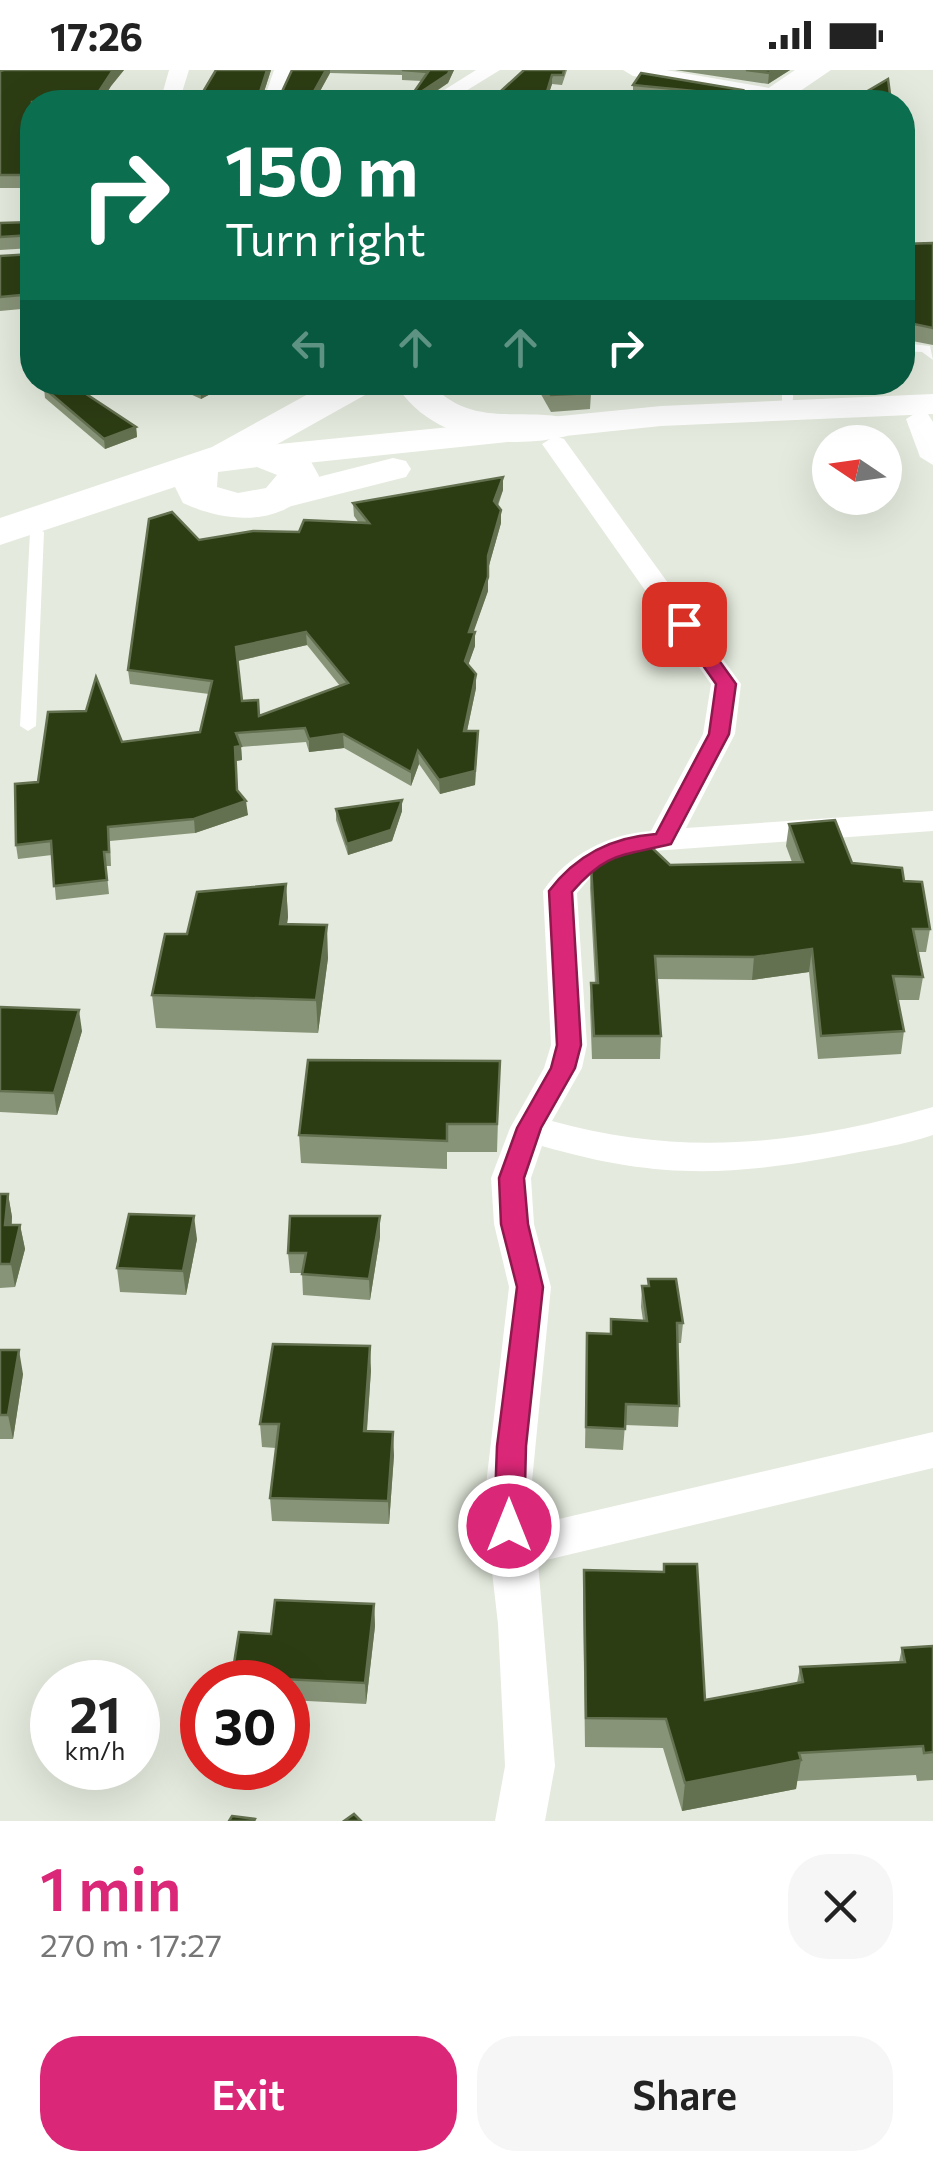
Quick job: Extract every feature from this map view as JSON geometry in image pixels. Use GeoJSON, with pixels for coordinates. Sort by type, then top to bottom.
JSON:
{"type":"FeatureCollection","features":[{"type":"Feature","properties":{"kind":"highway"},"geometry":{"type":"LineString","coordinates":[[791,90],[816,70]]}},
{"type":"Feature","properties":{"kind":"highway"},"geometry":{"type":"LineString","coordinates":[[802,90],[848,70]]}},
{"type":"Feature","properties":{"kind":"highway"},"geometry":{"type":"LineString","coordinates":[[227,505],[198,494],[193,476],[336,395]]}},
{"type":"Feature","properties":{"kind":"highway"},"geometry":{"type":"LineString","coordinates":[[12,533],[227,505],[289,469],[387,395]]}},
{"type":"Feature","properties":{"kind":"highway"},"geometry":{"type":"LineString","coordinates":[[423,395],[429,404],[450,417],[554,436]]}},
{"type":"Feature","properties":{"kind":"highway"},"geometry":{"type":"LineString","coordinates":[[12,533],[213,462],[289,469]]}},
{"type":"Feature","properties":{"kind":"main road"},"geometry":{"type":"LineString","coordinates":[[289,469],[371,474],[554,436],[788,396],[929,414]]}},
{"type":"Feature","properties":{"kind":"main road"},"geometry":{"type":"LineString","coordinates":[[289,469],[554,436],[929,414]]}},
{"type":"Feature","properties":{"kind":"street"},"geometry":{"type":"LineString","coordinates":[[456,90],[490,70]]}},
{"type":"Feature","properties":{"kind":"street"},"geometry":{"type":"LineString","coordinates":[[633,70],[730,90]]}},
{"type":"Feature","properties":{"kind":"street"},"geometry":{"type":"LineString","coordinates":[[929,414],[933,457]]}},
{"type":"Feature","properties":{"kind":"street"},"geometry":{"type":"LineString","coordinates":[[554,436],[726,684],[719,734],[663,840]]}},
{"type":"Feature","properties":{"kind":"street"},"geometry":{"type":"LineString","coordinates":[[520,1821],[530,1766],[522,1624],[507,1502],[530,1287],[514,1224],[512,1178],[529,1128],[563,1068],[569,1045],[560,891],[583,865],[633,842],[933,820]]}},
{"type":"Feature","properties":{"kind":"street"},"geometry":{"type":"LineString","coordinates":[[529,1128],[582,1144],[660,1158],[738,1158],[909,1129],[933,1120]]}},
{"type":"Feature","properties":{"kind":"street"},"geometry":{"type":"LineString","coordinates":[[511,1549],[933,1450]]}},
{"type":"Feature","properties":{"kind":"lane"},"geometry":{"type":"LineString","coordinates":[[12,533],[28,726]]}},
{"type":"Feature","properties":{"kind":"building"},"geometry":{"type":"Polygon","coordinates":[[[113,70],[100,90],[20,90],[20,175],[0,175],[0,71],[113,70]]]}},
{"type":"Feature","properties":{"kind":"building"},"geometry":{"type":"Polygon","coordinates":[[[216,70],[267,70],[261,90],[204,90],[216,70]]]}},
{"type":"Feature","properties":{"kind":"building"},"geometry":{"type":"Polygon","coordinates":[[[292,70],[326,70],[315,90],[283,90],[292,70]]]}},
{"type":"Feature","properties":{"kind":"building"},"geometry":{"type":"Polygon","coordinates":[[[402,70],[450,70],[424,90],[415,90],[428,72],[402,70]]]}},
{"type":"Feature","properties":{"kind":"building"},"geometry":{"type":"Polygon","coordinates":[[[524,70],[564,70],[563,75],[552,75],[547,90],[502,90],[524,70]]]}},
{"type":"Feature","properties":{"kind":"building"},"geometry":{"type":"Polygon","coordinates":[[[641,73],[742,90],[684,90],[633,85],[641,73]]]}},
{"type":"Feature","properties":{"kind":"building"},"geometry":{"type":"Polygon","coordinates":[[[888,79],[889,90],[869,90],[888,79]]]}},
{"type":"Feature","properties":{"kind":"building"},"geometry":{"type":"Polygon","coordinates":[[[20,222],[20,236],[0,237],[0,223],[20,222]]]}},
{"type":"Feature","properties":{"kind":"building"},"geometry":{"type":"Polygon","coordinates":[[[933,243],[933,328],[915,324],[915,244],[933,243]]]}},
{"type":"Feature","properties":{"kind":"building"},"geometry":{"type":"Polygon","coordinates":[[[20,255],[20,295],[0,297],[0,256],[20,255]]]}},
{"type":"Feature","properties":{"kind":"building"},"geometry":{"type":"Polygon","coordinates":[[[52,395],[88,395],[136,427],[104,439],[52,395]]]}},
{"type":"Feature","properties":{"kind":"building"},"geometry":{"type":"Polygon","coordinates":[[[503,477],[494,501],[501,510],[488,556],[488,577],[469,632],[475,632],[465,661],[476,674],[464,731],[478,731],[475,771],[439,780],[418,751],[411,772],[343,734],[309,739],[305,728],[236,733],[241,746],[235,747],[237,790],[246,801],[194,819],[108,827],[109,852],[104,852],[107,880],[54,886],[51,841],[16,845],[15,784],[38,782],[48,712],[86,711],[96,677],[122,742],[200,732],[212,681],[128,670],[149,519],[172,512],[199,540],[253,531],[299,532],[304,520],[369,523],[353,503],[503,477]],[[306,632],[236,647],[242,701],[258,700],[259,716],[348,683],[306,632]]]}},
{"type":"Feature","properties":{"kind":"building"},"geometry":{"type":"Polygon","coordinates":[[[402,800],[391,830],[347,844],[336,809],[402,800]]]}},
{"type":"Feature","properties":{"kind":"building"},"geometry":{"type":"Polygon","coordinates":[[[835,820],[852,863],[902,868],[904,881],[922,882],[930,929],[913,929],[923,977],[893,976],[904,1031],[821,1036],[812,949],[754,957],[655,956],[661,1036],[594,1036],[591,983],[598,983],[591,866],[648,844],[670,865],[803,862],[789,824],[835,820]]]}},
{"type":"Feature","properties":{"kind":"building"},"geometry":{"type":"Polygon","coordinates":[[[286,884],[280,924],[327,925],[316,1000],[152,995],[165,934],[187,934],[197,892],[286,884]]]}},
{"type":"Feature","properties":{"kind":"building"},"geometry":{"type":"Polygon","coordinates":[[[0,1007],[79,1010],[54,1093],[0,1091],[0,1007]]]}},
{"type":"Feature","properties":{"kind":"building"},"geometry":{"type":"Polygon","coordinates":[[[308,1060],[500,1061],[497,1124],[447,1124],[447,1141],[299,1135],[308,1060]]]}},
{"type":"Feature","properties":{"kind":"building"},"geometry":{"type":"Polygon","coordinates":[[[0,1194],[8,1194],[5,1225],[20,1225],[11,1264],[0,1264],[0,1194]]]}},
{"type":"Feature","properties":{"kind":"building"},"geometry":{"type":"Polygon","coordinates":[[[129,1214],[194,1216],[183,1271],[117,1268],[129,1214]]]}},
{"type":"Feature","properties":{"kind":"building"},"geometry":{"type":"Polygon","coordinates":[[[290,1216],[380,1216],[369,1279],[302,1274],[306,1253],[288,1253],[290,1216]]]}},
{"type":"Feature","properties":{"kind":"building"},"geometry":{"type":"Polygon","coordinates":[[[648,1279],[676,1279],[683,1323],[677,1323],[679,1406],[626,1404],[625,1429],[586,1427],[587,1333],[611,1334],[611,1319],[647,1321],[642,1286],[649,1286],[648,1279]]]}},
{"type":"Feature","properties":{"kind":"building"},"geometry":{"type":"Polygon","coordinates":[[[273,1344],[370,1346],[364,1431],[393,1432],[388,1501],[270,1498],[279,1424],[260,1424],[273,1344]]]}},
{"type":"Feature","properties":{"kind":"building"},"geometry":{"type":"Polygon","coordinates":[[[0,1350],[19,1350],[8,1415],[0,1415],[0,1350]]]}},
{"type":"Feature","properties":{"kind":"building"},"geometry":{"type":"Polygon","coordinates":[[[664,1564],[697,1564],[705,1700],[803,1682],[800,1667],[905,1662],[902,1648],[933,1646],[933,1752],[924,1753],[923,1746],[799,1753],[801,1760],[685,1783],[666,1719],[586,1718],[584,1570],[664,1572],[664,1564]]]}},
{"type":"Feature","properties":{"kind":"building"},"geometry":{"type":"Polygon","coordinates":[[[275,1600],[374,1604],[365,1683],[310,1680],[310,1660],[235,1660],[239,1632],[271,1634],[275,1600]]]}},
{"type":"Feature","properties":{"kind":"building"},"geometry":{"type":"Polygon","coordinates":[[[232,1816],[255,1819],[229,1821],[232,1816]]]}},
{"type":"Feature","properties":{"kind":"route"},"geometry":{"type":"LineString","coordinates":[[509,1526],[507,1502],[530,1287],[524,1251],[514,1224],[512,1178],[529,1128],[563,1068],[569,1045],[560,891],[583,865],[613,850],[633,842],[663,840],[719,734],[726,706],[726,684],[684,624]]}}]}
